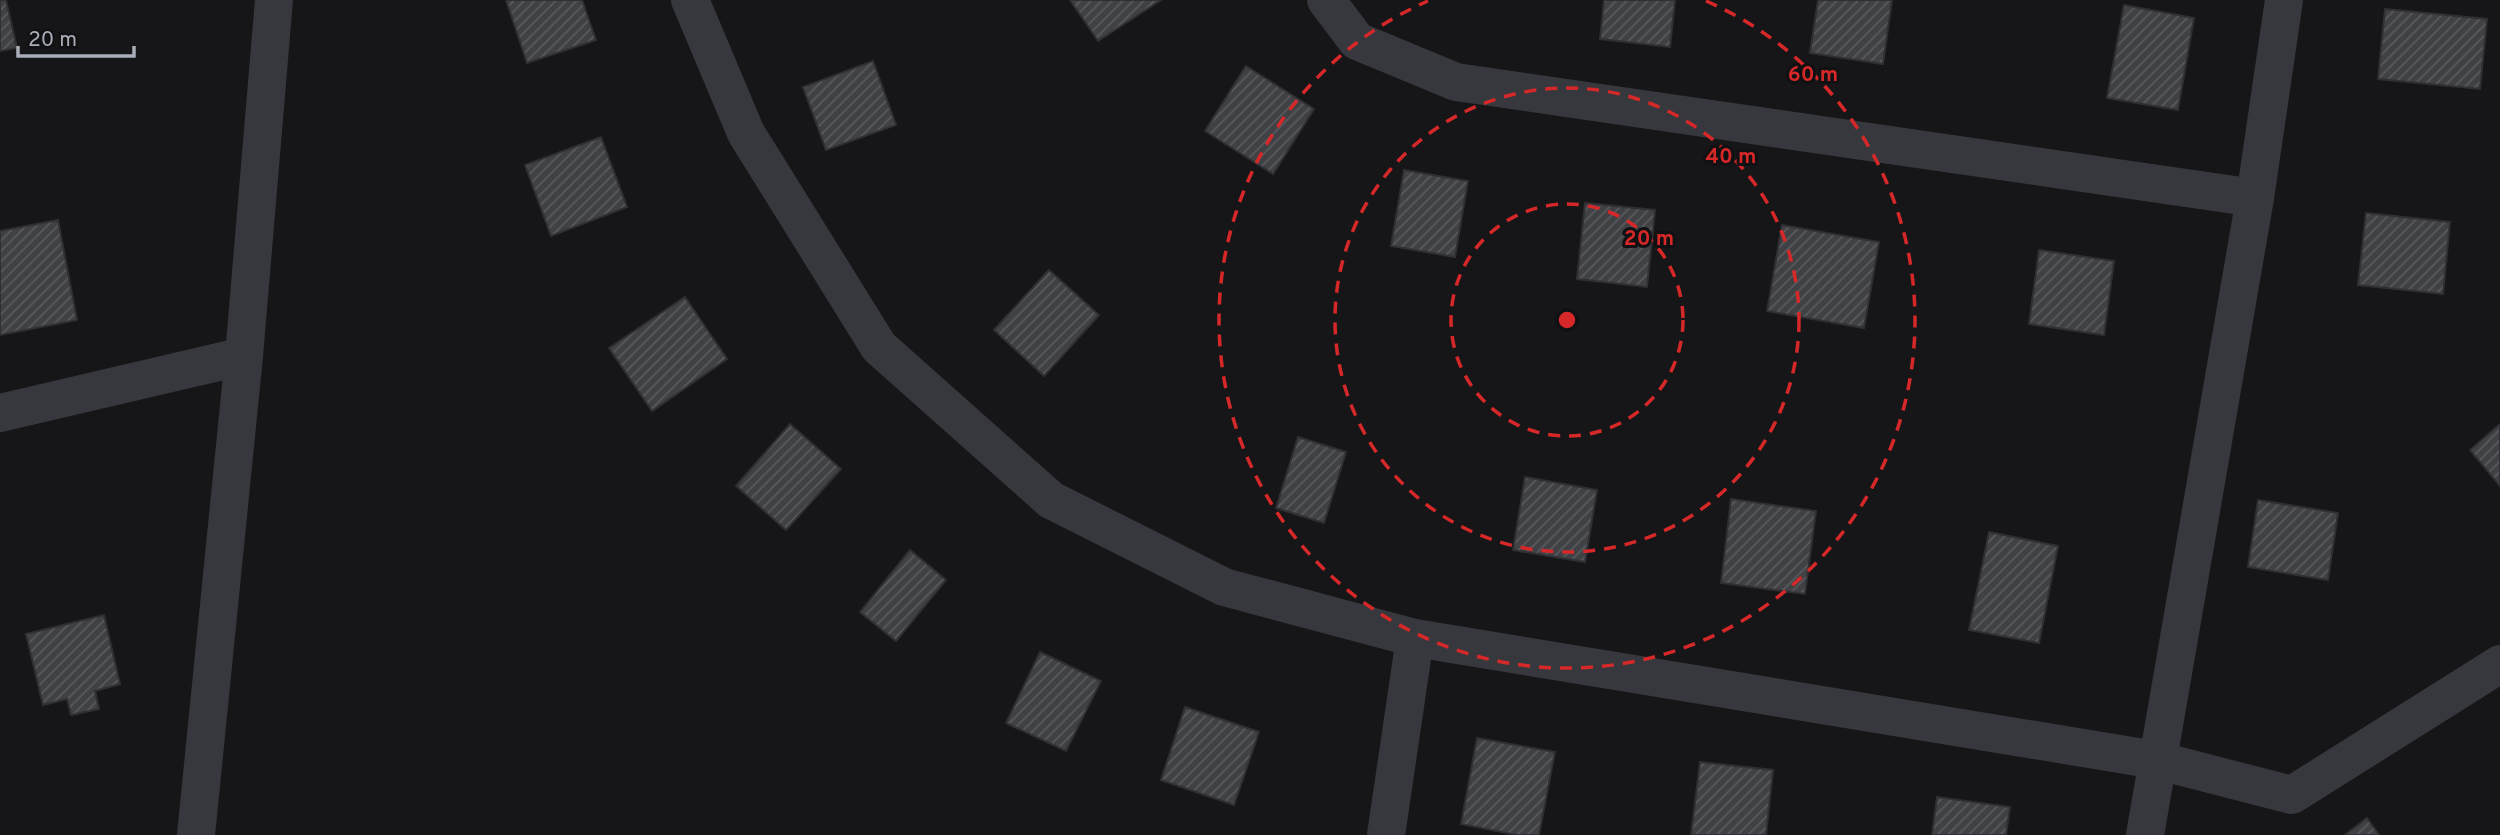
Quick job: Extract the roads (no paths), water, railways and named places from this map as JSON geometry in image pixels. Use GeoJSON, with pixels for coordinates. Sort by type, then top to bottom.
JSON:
{"type":"FeatureCollection","features":[{"type":"Feature","properties":{"kind":"street"},"geometry":{"type":"LineString","coordinates":[[196,835],[244,356],[274,0]]}},
{"type":"Feature","properties":{"kind":"street"},"geometry":{"type":"LineString","coordinates":[[690,0],[746,133],[879,347],[1051,500],[1224,587],[1415,638],[2157,760],[2292,795],[2500,664]]}},
{"type":"Feature","properties":{"kind":"street"},"geometry":{"type":"LineString","coordinates":[[1326,0],[1357,41],[1456,82],[2255,198]]}},
{"type":"Feature","properties":{"kind":"street"},"geometry":{"type":"LineString","coordinates":[[2145,835],[2255,198],[2284,0]]}},
{"type":"Feature","properties":{"kind":"street"},"geometry":{"type":"LineString","coordinates":[[0,413],[244,356]]}},
{"type":"Feature","properties":{"kind":"street"},"geometry":{"type":"LineString","coordinates":[[1386,835],[1415,638]]}}]}
